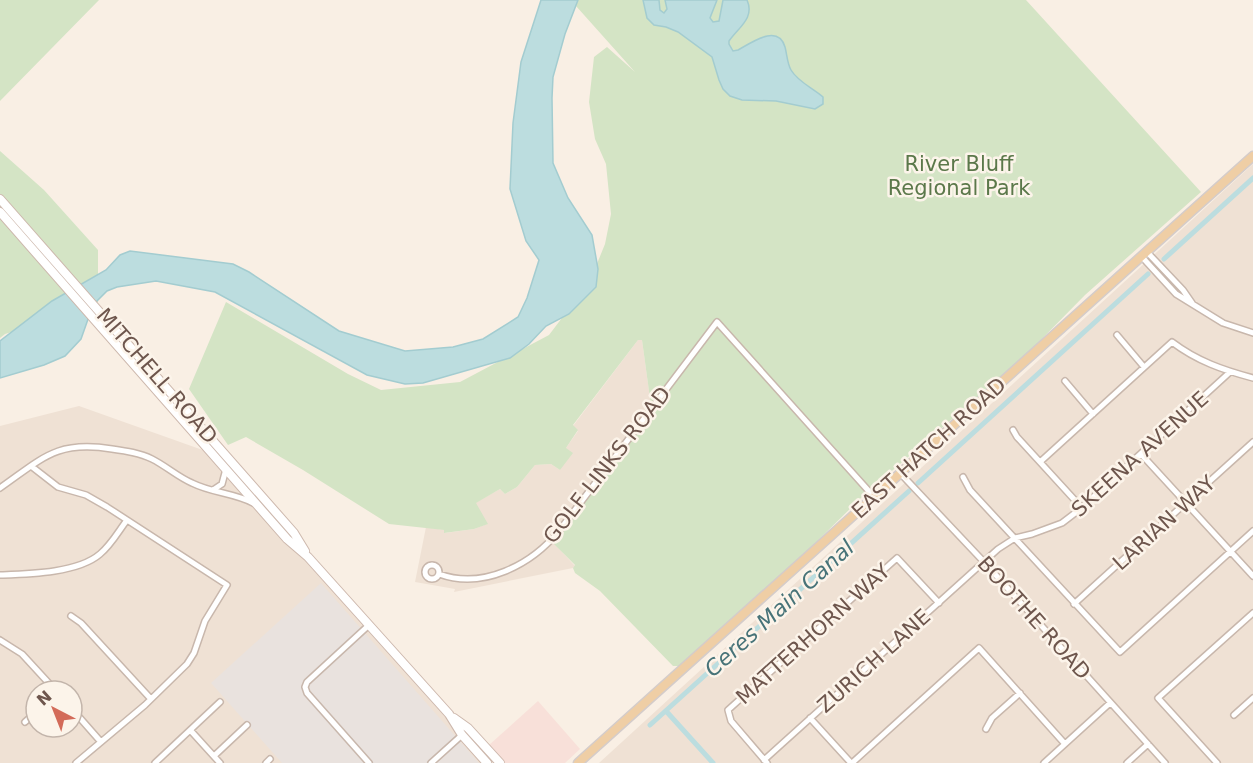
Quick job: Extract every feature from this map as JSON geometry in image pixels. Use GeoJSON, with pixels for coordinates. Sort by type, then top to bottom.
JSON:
{"type":"FeatureCollection","features":[{"type":"Feature","properties":{"kind":"main road","name":"EAST HATCH ROAD"},"geometry":{"type":"LineString","coordinates":[[578,763],[1253,156]]}},
{"type":"Feature","properties":{"kind":"main road","name":"MITCHELL ROAD"},"geometry":{"type":"LineString","coordinates":[[0,199],[44,255],[294,533],[308,557]]}},
{"type":"Feature","properties":{"kind":"main road","name":"MITCHELL ROAD"},"geometry":{"type":"LineString","coordinates":[[0,212],[44,255]]}},
{"type":"Feature","properties":{"kind":"main road","name":"MITCHELL ROAD"},"geometry":{"type":"LineString","coordinates":[[149,374],[226,469],[287,539],[308,557],[449,714],[462,735],[487,763]]}},
{"type":"Feature","properties":{"kind":"main road","name":"MITCHELL ROAD"},"geometry":{"type":"LineString","coordinates":[[449,714],[468,728],[500,763]]}},
{"type":"Feature","properties":{"kind":"street"},"geometry":{"type":"LineString","coordinates":[[1145,254],[1176,294],[1223,322],[1253,333]]}},
{"type":"Feature","properties":{"kind":"street","name":"GOLF LINKS ROAD"},"geometry":{"type":"LineString","coordinates":[[439,574],[464,579],[498,574],[525,562],[548,543],[717,322],[875,498]]}},
{"type":"Feature","properties":{"kind":"street"},"geometry":{"type":"LineString","coordinates":[[1117,335],[1144,367]]}},
{"type":"Feature","properties":{"kind":"street"},"geometry":{"type":"LineString","coordinates":[[1040,462],[1172,342],[1190,356],[1230,372],[1253,378]]}},
{"type":"Feature","properties":{"kind":"street","name":"SKEENA AVENUE"},"geometry":{"type":"LineString","coordinates":[[984,562],[1015,538],[1062,523],[1082,508],[1230,372]]}},
{"type":"Feature","properties":{"kind":"street"},"geometry":{"type":"LineString","coordinates":[[1065,381],[1093,414]]}},
{"type":"Feature","properties":{"kind":"street"},"geometry":{"type":"LineString","coordinates":[[1013,430],[1082,508]]}},
{"type":"Feature","properties":{"kind":"street","name":"LARIAN WAY"},"geometry":{"type":"LineString","coordinates":[[1074,604],[1253,442]]}},
{"type":"Feature","properties":{"kind":"street"},"geometry":{"type":"LineString","coordinates":[[0,488],[57,450],[87,445],[132,452],[152,459],[188,482],[244,498],[258,505]]}},
{"type":"Feature","properties":{"kind":"street"},"geometry":{"type":"LineString","coordinates":[[1141,454],[1253,576]]}},
{"type":"Feature","properties":{"kind":"street"},"geometry":{"type":"LineString","coordinates":[[31,466],[58,487],[86,495],[127,520],[226,585],[206,621],[194,653],[187,664],[76,763]]}},
{"type":"Feature","properties":{"kind":"street"},"geometry":{"type":"LineString","coordinates":[[211,490],[222,484],[226,469]]}},
{"type":"Feature","properties":{"kind":"street","name":"BOOTHE ROAD"},"geometry":{"type":"LineString","coordinates":[[901,474],[984,562],[1165,763]]}},
{"type":"Feature","properties":{"kind":"street"},"geometry":{"type":"LineString","coordinates":[[963,477],[970,490],[1120,652],[1253,531]]}},
{"type":"Feature","properties":{"kind":"street"},"geometry":{"type":"LineString","coordinates":[[0,575],[71,568],[86,563],[108,546],[127,520]]}},
{"type":"Feature","properties":{"kind":"street","name":"MATTERHORN WAY"},"geometry":{"type":"LineString","coordinates":[[766,762],[731,721],[728,711],[897,558],[939,603]]}},
{"type":"Feature","properties":{"kind":"street","name":"ZURICH LANE"},"geometry":{"type":"LineString","coordinates":[[766,762],[810,718],[984,562]]}},
{"type":"Feature","properties":{"kind":"street"},"geometry":{"type":"LineString","coordinates":[[1217,763],[1158,698],[1253,613]]}},
{"type":"Feature","properties":{"kind":"street"},"geometry":{"type":"LineString","coordinates":[[71,616],[81,623],[150,698]]}},
{"type":"Feature","properties":{"kind":"street"},"geometry":{"type":"LineString","coordinates":[[369,625],[307,682],[305,687],[307,693],[369,763]]}},
{"type":"Feature","properties":{"kind":"street"},"geometry":{"type":"LineString","coordinates":[[0,640],[22,654],[45,679]]}},
{"type":"Feature","properties":{"kind":"street"},"geometry":{"type":"LineString","coordinates":[[810,718],[851,763],[979,648],[1065,744]]}},
{"type":"Feature","properties":{"kind":"street"},"geometry":{"type":"LineString","coordinates":[[986,729],[993,718],[1020,693]]}},
{"type":"Feature","properties":{"kind":"street"},"geometry":{"type":"LineString","coordinates":[[1234,716],[1253,698]]}},
{"type":"Feature","properties":{"kind":"street"},"geometry":{"type":"LineString","coordinates":[[155,763],[220,702]]}},
{"type":"Feature","properties":{"kind":"street"},"geometry":{"type":"LineString","coordinates":[[1044,763],[1110,703]]}},
{"type":"Feature","properties":{"kind":"street"},"geometry":{"type":"LineString","coordinates":[[84,723],[101,742]]}},
{"type":"Feature","properties":{"kind":"street"},"geometry":{"type":"LineString","coordinates":[[214,756],[247,725]]}},
{"type":"Feature","properties":{"kind":"street"},"geometry":{"type":"LineString","coordinates":[[191,731],[220,763]]}},
{"type":"Feature","properties":{"kind":"street"},"geometry":{"type":"LineString","coordinates":[[431,763],[462,735]]}},
{"type":"Feature","properties":{"kind":"street"},"geometry":{"type":"LineString","coordinates":[[1127,763],[1148,744]]}},
{"type":"Feature","properties":{"kind":"shaded area"},"geometry":{"type":"Polygon","coordinates":[[[1253,164],[1253,763],[599,763],[1253,164]]]}},
{"type":"Feature","properties":{"kind":"shaded area"},"geometry":{"type":"Polygon","coordinates":[[[638,340],[642,340],[652,413],[553,542],[575,566],[454,592],[455,589],[415,582],[426,527],[444,530],[445,533],[474,529],[487,524],[475,503],[500,489],[505,494],[517,487],[535,465],[551,464],[560,470],[566,448],[578,431],[573,426],[638,340]]]}},
{"type":"Feature","properties":{"kind":"shaded area"},"geometry":{"type":"Polygon","coordinates":[[[79,406],[211,453],[493,763],[0,763],[0,426],[79,406]]]}},
{"type":"Feature","properties":{"kind":"shaded area"},"geometry":{"type":"Polygon","coordinates":[[[321,583],[479,763],[282,763],[211,683],[321,583]]]}},
{"type":"Feature","properties":{"kind":"shaded area"},"geometry":{"type":"Polygon","coordinates":[[[538,701],[580,749],[565,763],[505,763],[489,745],[538,701]]]}},
{"type":"Feature","properties":{"kind":"green space"},"geometry":{"type":"Polygon","coordinates":[[[0,0],[99,0],[0,101],[0,0]]]}},
{"type":"Feature","properties":{"kind":"green space","name":"River Bluff Regional Park"},"geometry":{"type":"Polygon","coordinates":[[[578,0],[1026,0],[1201,192],[1085,295],[1024,357],[864,495],[789,569],[684,666],[673,666],[600,591],[575,573],[573,568],[575,565],[552,542],[652,413],[642,340],[638,340],[573,425],[578,430],[566,448],[573,453],[560,470],[551,464],[535,465],[517,487],[505,494],[500,489],[476,503],[488,524],[474,529],[444,533],[444,530],[389,524],[246,437],[228,445],[189,389],[226,302],[348,374],[381,390],[460,382],[549,335],[590,281],[605,244],[611,214],[606,164],[595,139],[589,102],[594,57],[607,47],[635,72],[576,6],[578,0]]]}},
{"type":"Feature","properties":{"kind":"green space"},"geometry":{"type":"Polygon","coordinates":[[[0,151],[44,190],[98,250],[98,302],[5,334],[0,338],[0,151]]]}},
{"type":"Feature","properties":{"kind":"water"},"geometry":{"type":"Polygon","coordinates":[[[541,0],[578,0],[565,34],[553,77],[553,163],[568,198],[592,235],[598,269],[596,287],[569,314],[546,326],[529,344],[510,358],[423,383],[405,384],[367,375],[215,292],[156,281],[117,287],[107,291],[93,305],[81,339],[65,356],[0,378],[0,341],[52,301],[106,270],[120,255],[130,251],[233,264],[339,331],[405,351],[453,347],[483,339],[518,317],[527,298],[539,260],[526,241],[510,189],[513,123],[521,62],[541,0]]]}},
{"type":"Feature","properties":{"kind":"water"},"geometry":{"type":"Polygon","coordinates":[[[643,0],[659,0],[660,10],[664,13],[667,9],[665,0],[717,0],[710,18],[713,22],[719,21],[723,0],[747,0],[749,12],[747,17],[729,41],[733,51],[764,37],[777,36],[785,47],[791,70],[823,97],[823,104],[815,109],[776,101],[742,100],[730,96],[723,89],[712,57],[678,32],[654,25],[647,18],[643,0]]]}},
{"type":"Feature","properties":{"kind":"waterway","name":"Ceres Main Canal"},"geometry":{"type":"LineString","coordinates":[[1164,259],[1253,178]]}},
{"type":"Feature","properties":{"kind":"waterway","name":"Ceres Main Canal"},"geometry":{"type":"LineString","coordinates":[[918,483],[1148,274]]}},
{"type":"Feature","properties":{"kind":"waterway","name":"Ceres Main Canal"},"geometry":{"type":"LineString","coordinates":[[650,725],[909,491]]}},
{"type":"Feature","properties":{"kind":"waterway"},"geometry":{"type":"LineString","coordinates":[[666,711],[713,763]]}}]}
